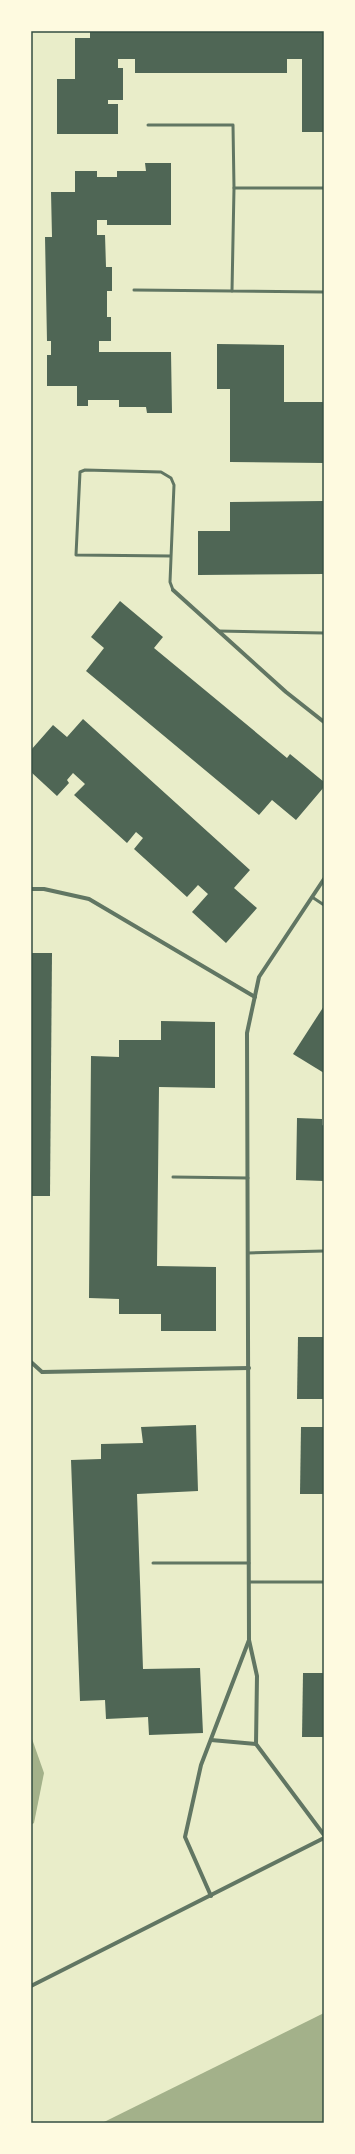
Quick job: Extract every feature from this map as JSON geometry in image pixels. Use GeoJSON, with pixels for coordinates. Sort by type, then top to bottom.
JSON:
{"type":"FeatureCollection","features":[{"type":"Feature","properties":{"kind":"street"},"geometry":{"type":"LineString","coordinates":[[173,590],[216,631],[286,692],[324,722]]}},
{"type":"Feature","properties":{"kind":"street"},"geometry":{"type":"LineString","coordinates":[[31,1986],[211,1896],[324,1836],[256,1744],[257,1676],[250,1640],[247,1033],[259,977],[324,879]]}},
{"type":"Feature","properties":{"kind":"street"},"geometry":{"type":"LineString","coordinates":[[31,889],[44,889],[89,898],[255,997]]}},
{"type":"Feature","properties":{"kind":"street"},"geometry":{"type":"LineString","coordinates":[[31,1362],[42,1372],[249,1368]]}},
{"type":"Feature","properties":{"kind":"street"},"geometry":{"type":"LineString","coordinates":[[211,1896],[185,1837],[201,1765],[250,1640]]}},
{"type":"Feature","properties":{"kind":"street"},"geometry":{"type":"LineString","coordinates":[[211,1740],[256,1744]]}},
{"type":"Feature","properties":{"kind":"lane"},"geometry":{"type":"LineString","coordinates":[[148,125],[233,125],[234,188],[232,291]]}},
{"type":"Feature","properties":{"kind":"lane"},"geometry":{"type":"LineString","coordinates":[[234,188],[324,188]]}},
{"type":"Feature","properties":{"kind":"lane"},"geometry":{"type":"LineString","coordinates":[[134,290],[324,292]]}},
{"type":"Feature","properties":{"kind":"lane"},"geometry":{"type":"LineString","coordinates":[[172,556],[76,555],[80,472],[92,470],[161,472],[172,478],[174,485],[172,556],[170,582],[173,590]]}},
{"type":"Feature","properties":{"kind":"lane"},"geometry":{"type":"LineString","coordinates":[[216,631],[324,633]]}},
{"type":"Feature","properties":{"kind":"lane"},"geometry":{"type":"LineString","coordinates":[[312,897],[324,905]]}},
{"type":"Feature","properties":{"kind":"lane"},"geometry":{"type":"LineString","coordinates":[[173,1177],[248,1178]]}},
{"type":"Feature","properties":{"kind":"lane"},"geometry":{"type":"LineString","coordinates":[[248,1254],[324,1251]]}},
{"type":"Feature","properties":{"kind":"lane"},"geometry":{"type":"LineString","coordinates":[[153,1563],[250,1563]]}},
{"type":"Feature","properties":{"kind":"lane"},"geometry":{"type":"LineString","coordinates":[[250,1582],[324,1582]]}},
{"type":"Feature","properties":{"kind":"shaded area"},"geometry":{"type":"Polygon","coordinates":[[[31,1736],[44,1773],[34,1823],[31,1825],[31,1736]]]}},
{"type":"Feature","properties":{"kind":"shaded area"},"geometry":{"type":"Polygon","coordinates":[[[324,2013],[324,2123],[102,2123],[324,2013]]]}},
{"type":"Feature","properties":{"kind":"building"},"geometry":{"type":"Polygon","coordinates":[[[90,31],[324,31],[324,132],[302,132],[302,59],[287,59],[287,73],[135,73],[135,59],[118,59],[118,68],[123,68],[123,100],[108,100],[108,104],[118,104],[118,134],[57,134],[57,79],[75,79],[75,38],[90,38],[90,31]]]}},
{"type":"Feature","properties":{"kind":"building"},"geometry":{"type":"Polygon","coordinates":[[[145,163],[171,163],[171,225],[107,225],[107,220],[97,220],[97,235],[105,235],[106,267],[112,267],[112,291],[107,291],[107,317],[111,317],[111,341],[99,341],[99,352],[171,352],[172,413],[147,413],[146,407],[119,407],[119,400],[88,400],[88,406],[77,406],[77,386],[47,386],[47,355],[51,355],[51,341],[47,341],[45,237],[52,237],[51,192],[75,192],[75,171],[97,171],[97,177],[117,177],[117,171],[146,171],[145,163]]]}},
{"type":"Feature","properties":{"kind":"building"},"geometry":{"type":"Polygon","coordinates":[[[217,344],[284,345],[284,402],[324,402],[324,463],[230,462],[230,389],[217,389],[217,344]]]}},
{"type":"Feature","properties":{"kind":"building"},"geometry":{"type":"Polygon","coordinates":[[[324,501],[324,574],[198,575],[198,531],[230,531],[230,502],[324,501]]]}},
{"type":"Feature","properties":{"kind":"building"},"geometry":{"type":"Polygon","coordinates":[[[120,601],[163,637],[154,648],[287,758],[290,754],[324,782],[324,787],[296,820],[272,800],[259,815],[86,671],[104,648],[91,637],[120,601]]]}},
{"type":"Feature","properties":{"kind":"building"},"geometry":{"type":"Polygon","coordinates":[[[83,719],[250,870],[234,888],[257,908],[226,943],[192,912],[208,894],[198,885],[187,897],[134,849],[143,838],[136,832],[127,843],[74,795],[85,784],[73,773],[67,780],[69,783],[57,796],[31,772],[31,750],[53,725],[67,737],[83,719]]]}},
{"type":"Feature","properties":{"kind":"building"},"geometry":{"type":"Polygon","coordinates":[[[31,953],[52,953],[50,1196],[31,1196],[31,953]]]}},
{"type":"Feature","properties":{"kind":"building"},"geometry":{"type":"Polygon","coordinates":[[[324,1006],[324,1073],[293,1054],[324,1006]]]}},
{"type":"Feature","properties":{"kind":"building"},"geometry":{"type":"Polygon","coordinates":[[[161,1021],[215,1022],[215,1088],[159,1087],[157,1266],[216,1267],[216,1331],[161,1331],[161,1314],[119,1314],[119,1299],[89,1298],[91,1056],[119,1057],[119,1040],[161,1040],[161,1021]]]}},
{"type":"Feature","properties":{"kind":"building"},"geometry":{"type":"Polygon","coordinates":[[[297,1118],[322,1119],[322,1125],[324,1126],[324,1181],[296,1180],[297,1118]]]}},
{"type":"Feature","properties":{"kind":"building"},"geometry":{"type":"Polygon","coordinates":[[[298,1337],[324,1337],[324,1399],[297,1399],[298,1337]]]}},
{"type":"Feature","properties":{"kind":"building"},"geometry":{"type":"Polygon","coordinates":[[[196,1425],[198,1491],[137,1494],[143,1669],[200,1668],[203,1733],[149,1735],[148,1717],[106,1719],[105,1700],[80,1701],[71,1460],[101,1459],[101,1444],[143,1443],[141,1427],[196,1425]]]}},
{"type":"Feature","properties":{"kind":"building"},"geometry":{"type":"Polygon","coordinates":[[[301,1427],[324,1427],[324,1494],[300,1494],[301,1427]]]}},
{"type":"Feature","properties":{"kind":"building"},"geometry":{"type":"Polygon","coordinates":[[[303,1673],[324,1673],[324,1737],[302,1737],[303,1673]]]}}]}
